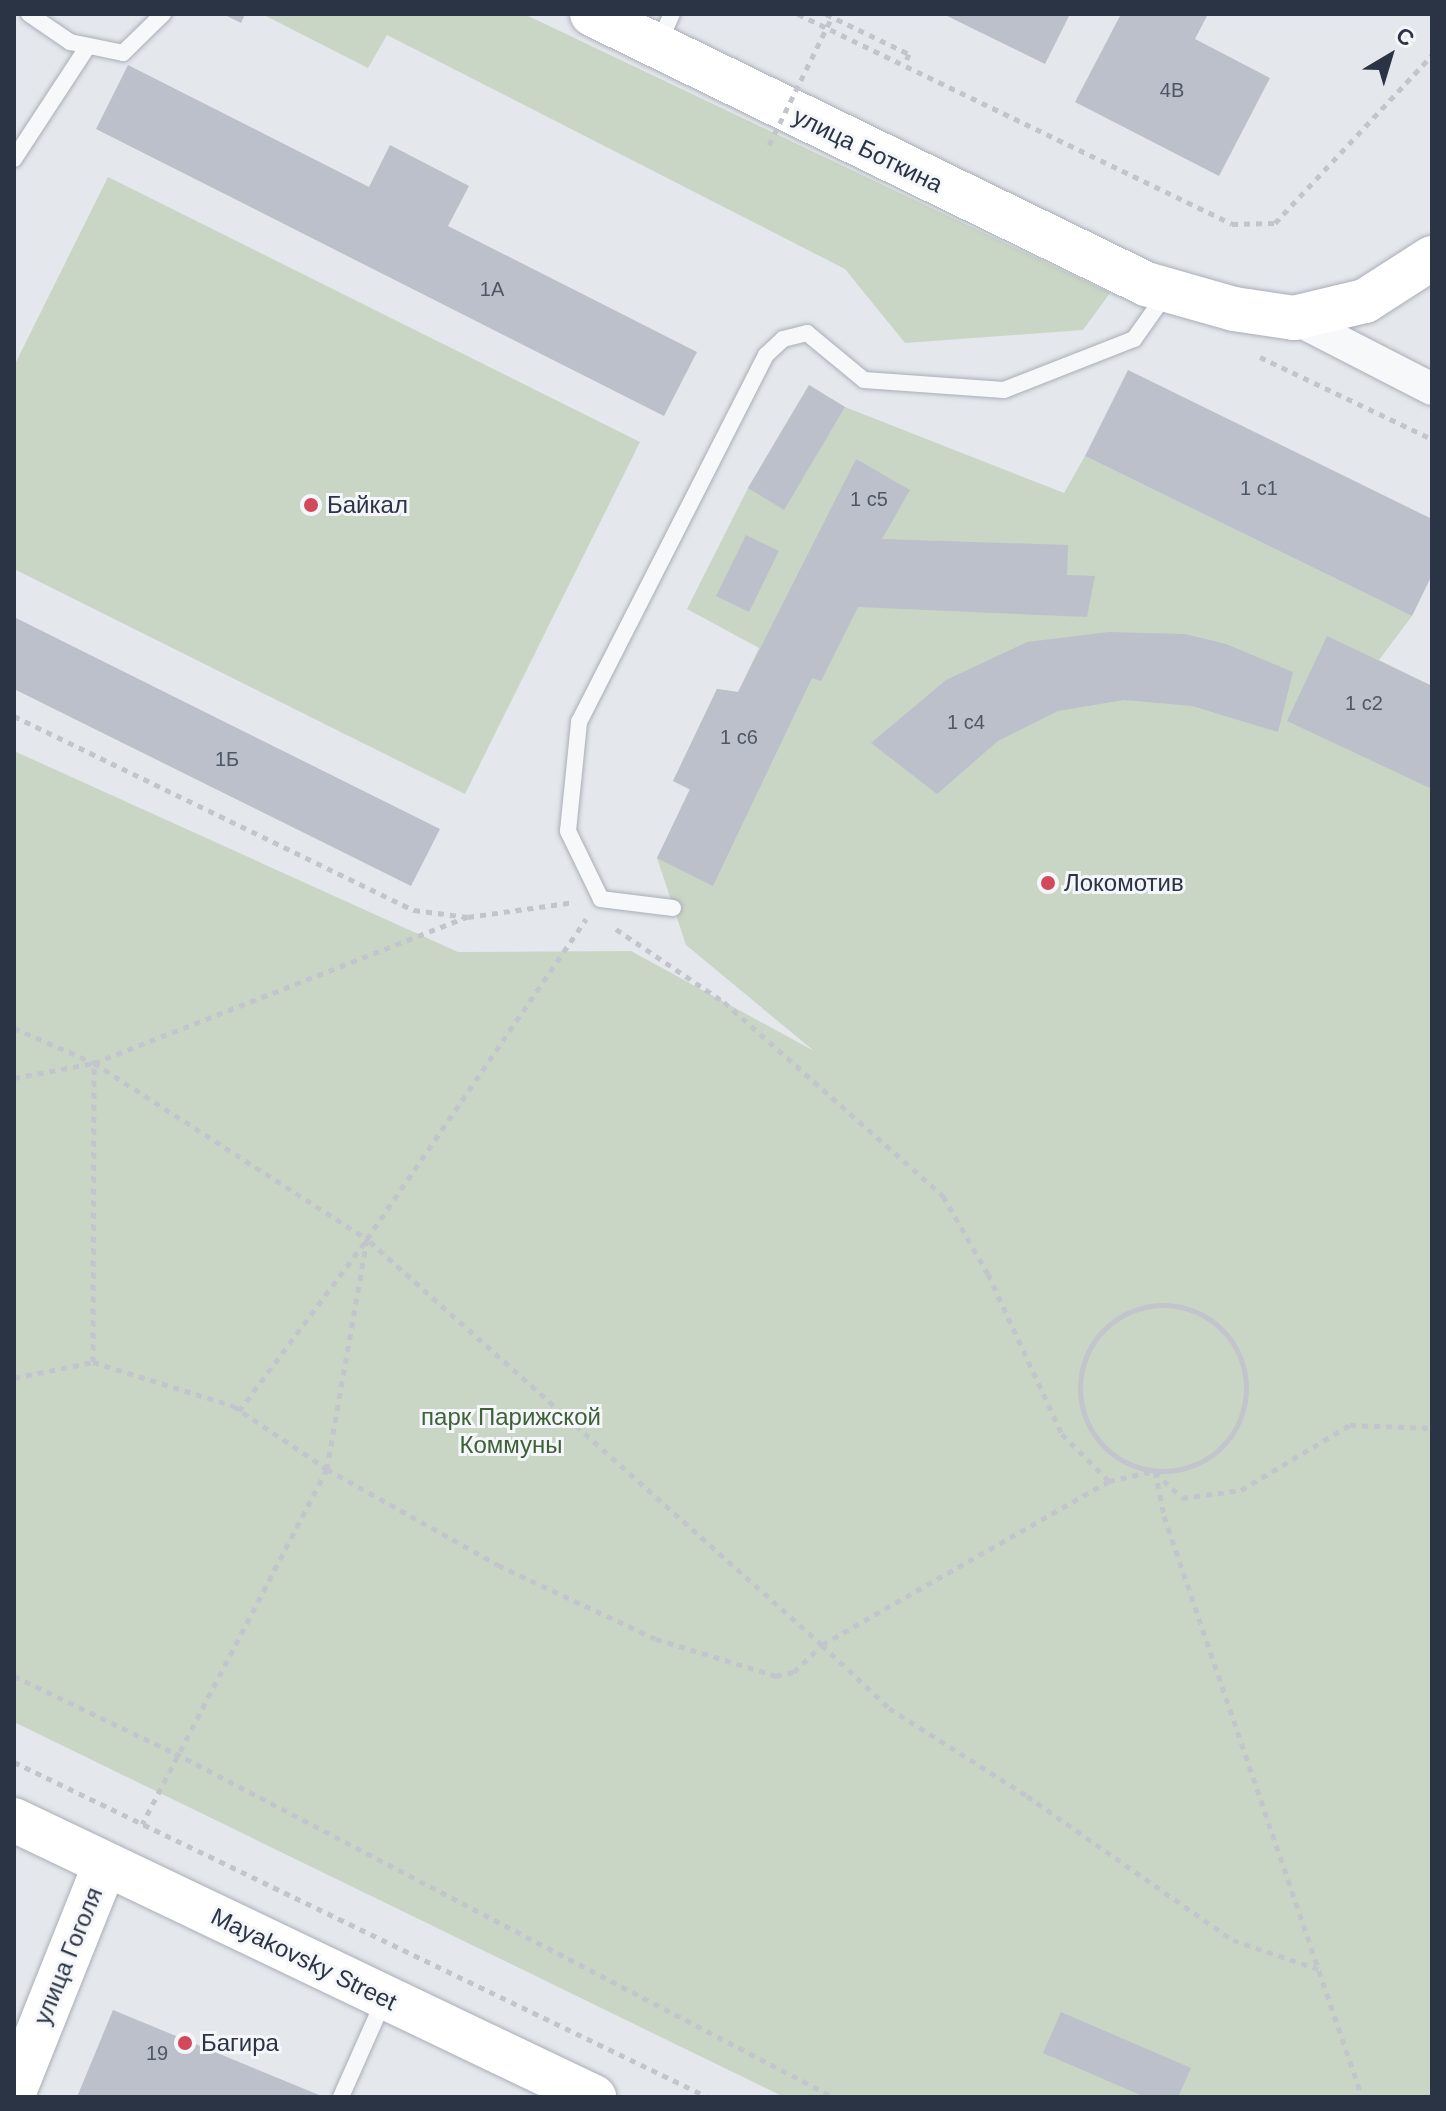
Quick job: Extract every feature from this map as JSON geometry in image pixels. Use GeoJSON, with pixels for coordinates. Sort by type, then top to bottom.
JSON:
{"type":"FeatureCollection","features":[{"type":"Feature","properties":{"kind":"main road","name":"улица Боткина"},"geometry":{"type":"LineString","coordinates":[[592,14],[665,30],[1157,287],[1234,309],[1294,318]]}},
{"type":"Feature","properties":{"kind":"main road"},"geometry":{"type":"LineString","coordinates":[[1294,318],[1365,301],[1432,258]]}},
{"type":"Feature","properties":{"kind":"main road","name":"Mayakovsky Street"},"geometry":{"type":"LineString","coordinates":[[14,1820],[594,2097]]}},
{"type":"Feature","properties":{"kind":"main road","name":"улица Гоголя"},"geometry":{"type":"LineString","coordinates":[[14,2092],[105,1864]]}},
{"type":"Feature","properties":{"kind":"street"},"geometry":{"type":"LineString","coordinates":[[1294,318],[1432,389]]}},
{"type":"Feature","properties":{"kind":"lane"},"geometry":{"type":"LineString","coordinates":[[14,17],[26,14],[70,42],[123,53],[163,14]]}},
{"type":"Feature","properties":{"kind":"lane"},"geometry":{"type":"LineString","coordinates":[[14,159],[88,46]]}},
{"type":"Feature","properties":{"kind":"lane"},"geometry":{"type":"LineString","coordinates":[[673,908],[601,899],[568,831],[579,722],[766,355],[783,339],[807,333],[864,380],[1004,390],[1134,339],[1157,287]]}},
{"type":"Feature","properties":{"kind":"lane"},"geometry":{"type":"LineString","coordinates":[[341,2097],[384,1998]]}},
{"type":"Feature","properties":{"kind":"path"},"geometry":{"type":"LineString","coordinates":[[798,14],[1232,224],[1275,223],[1432,55]]}},
{"type":"Feature","properties":{"kind":"path"},"geometry":{"type":"LineString","coordinates":[[769,145],[829,15],[909,54],[904,65]]}},
{"type":"Feature","properties":{"kind":"path"},"geometry":{"type":"LineString","coordinates":[[14,716],[414,910],[468,917]]}},
{"type":"Feature","properties":{"kind":"path"},"geometry":{"type":"LineString","coordinates":[[14,1078],[94,1063],[468,917],[601,899]]}},
{"type":"Feature","properties":{"kind":"path"},"geometry":{"type":"LineString","coordinates":[[239,1411],[367,1239],[512,1020],[601,899]]}},
{"type":"Feature","properties":{"kind":"path"},"geometry":{"type":"LineString","coordinates":[[601,899],[617,930],[724,1002],[943,1196],[988,1274],[1062,1434],[1109,1481]]}},
{"type":"Feature","properties":{"kind":"path"},"geometry":{"type":"LineString","coordinates":[[14,1028],[94,1063],[367,1239],[889,1708],[1027,1796],[1233,1940],[1318,1969]]}},
{"type":"Feature","properties":{"kind":"path"},"geometry":{"type":"LineString","coordinates":[[93,1362],[94,1063]]}},
{"type":"Feature","properties":{"kind":"path"},"geometry":{"type":"LineString","coordinates":[[142,1824],[175,1753],[327,1469],[367,1239]]}},
{"type":"Feature","properties":{"kind":"path"},"geometry":{"type":"LineString","coordinates":[[14,1378],[93,1362],[239,1411],[327,1469],[498,1565],[656,1639],[776,1676],[794,1672],[822,1645],[1109,1481],[1155,1471],[1181,1469],[1217,1450],[1240,1418],[1246,1392],[1243,1365],[1222,1331],[1188,1309],[1161,1305],[1134,1309],[1110,1324],[1091,1344],[1081,1370],[1080,1398],[1096,1436],[1127,1464],[1155,1471],[1182,1498],[1241,1490],[1350,1425],[1432,1428]]}},
{"type":"Feature","properties":{"kind":"path"},"geometry":{"type":"LineString","coordinates":[[1155,1471],[1164,1516],[1362,2097]]}},
{"type":"Feature","properties":{"kind":"path"},"geometry":{"type":"LineString","coordinates":[[14,1676],[175,1753],[833,2097]]}},
{"type":"Feature","properties":{"kind":"path"},"geometry":{"type":"LineString","coordinates":[[14,1762],[708,2097]]}},
{"type":"Feature","properties":{"kind":"green space"},"geometry":{"type":"Polygon","coordinates":[[[262,14],[524,14],[1110,293],[1083,330],[905,343],[845,269],[387,35],[368,68],[262,14]]]}},
{"type":"Feature","properties":{"kind":"green space","name":"Байкал"},"geometry":{"type":"Polygon","coordinates":[[[108,177],[640,442],[465,794],[14,569],[14,366],[108,177]]]}},
{"type":"Feature","properties":{"kind":"green space","name":"парк Парижской Коммуны"},"geometry":{"type":"Polygon","coordinates":[[[809,385],[845,407],[1064,493],[1085,456],[1412,616],[1379,660],[1432,686],[1432,2097],[784,2097],[14,1722],[14,751],[458,952],[631,951],[814,1051],[686,945],[657,858],[690,790],[673,781],[717,689],[738,692],[759,648],[687,609],[748,488],[809,385]]]}},
{"type":"Feature","properties":{"kind":"building"},"geometry":{"type":"Polygon","coordinates":[[[223,14],[245,14],[241,23],[223,14]]]}},
{"type":"Feature","properties":{"kind":"building"},"geometry":{"type":"Polygon","coordinates":[[[943,14],[1070,14],[1045,64],[943,14]]]}},
{"type":"Feature","properties":{"kind":"building"},"geometry":{"type":"Polygon","coordinates":[[[1121,14],[1208,14],[1195,39],[1270,78],[1219,176],[1075,102],[1121,14]]]}},
{"type":"Feature","properties":{"kind":"building"},"geometry":{"type":"Polygon","coordinates":[[[128,65],[369,187],[390,145],[469,186],[448,226],[697,352],[664,416],[96,129],[128,65]]]}},
{"type":"Feature","properties":{"kind":"building"},"geometry":{"type":"Polygon","coordinates":[[[1128,370],[1432,519],[1432,575],[1412,616],[1085,456],[1128,370]]]}},
{"type":"Feature","properties":{"kind":"building"},"geometry":{"type":"Polygon","coordinates":[[[809,385],[845,407],[784,510],[748,488],[809,385]]]}},
{"type":"Feature","properties":{"kind":"building"},"geometry":{"type":"Polygon","coordinates":[[[856,459],[910,490],[882,539],[1068,545],[1067,575],[1095,576],[1087,617],[858,607],[821,681],[812,678],[713,886],[657,858],[690,789],[673,781],[717,689],[738,692],[856,459]]]}},
{"type":"Feature","properties":{"kind":"building"},"geometry":{"type":"Polygon","coordinates":[[[746,535],[779,551],[749,612],[716,596],[746,535]]]}},
{"type":"Feature","properties":{"kind":"building"},"geometry":{"type":"Polygon","coordinates":[[[14,617],[440,829],[411,886],[14,689],[14,617]]]}},
{"type":"Feature","properties":{"kind":"building"},"geometry":{"type":"Polygon","coordinates":[[[1109,632],[1185,634],[1226,644],[1293,672],[1278,732],[1192,706],[1124,700],[1058,711],[998,741],[937,794],[871,743],[946,680],[1027,642],[1109,632]]]}},
{"type":"Feature","properties":{"kind":"building"},"geometry":{"type":"Polygon","coordinates":[[[1327,636],[1432,686],[1432,789],[1287,721],[1327,636]]]}},
{"type":"Feature","properties":{"kind":"building"},"geometry":{"type":"Polygon","coordinates":[[[113,2010],[324,2097],[77,2097],[113,2010]]]}},
{"type":"Feature","properties":{"kind":"building"},"geometry":{"type":"Polygon","coordinates":[[[1061,2012],[1191,2068],[1178,2097],[1145,2097],[1043,2053],[1061,2012]]]}},
{"type":"Feature","properties":{"kind":"place","name":"Байкал"},"geometry":{"type":"Point","coordinates":[311,505]}},
{"type":"Feature","properties":{"kind":"place","name":"Локомотив"},"geometry":{"type":"Point","coordinates":[1048,883]}},
{"type":"Feature","properties":{"kind":"place","name":"Багира"},"geometry":{"type":"Point","coordinates":[185,2043]}}]}
